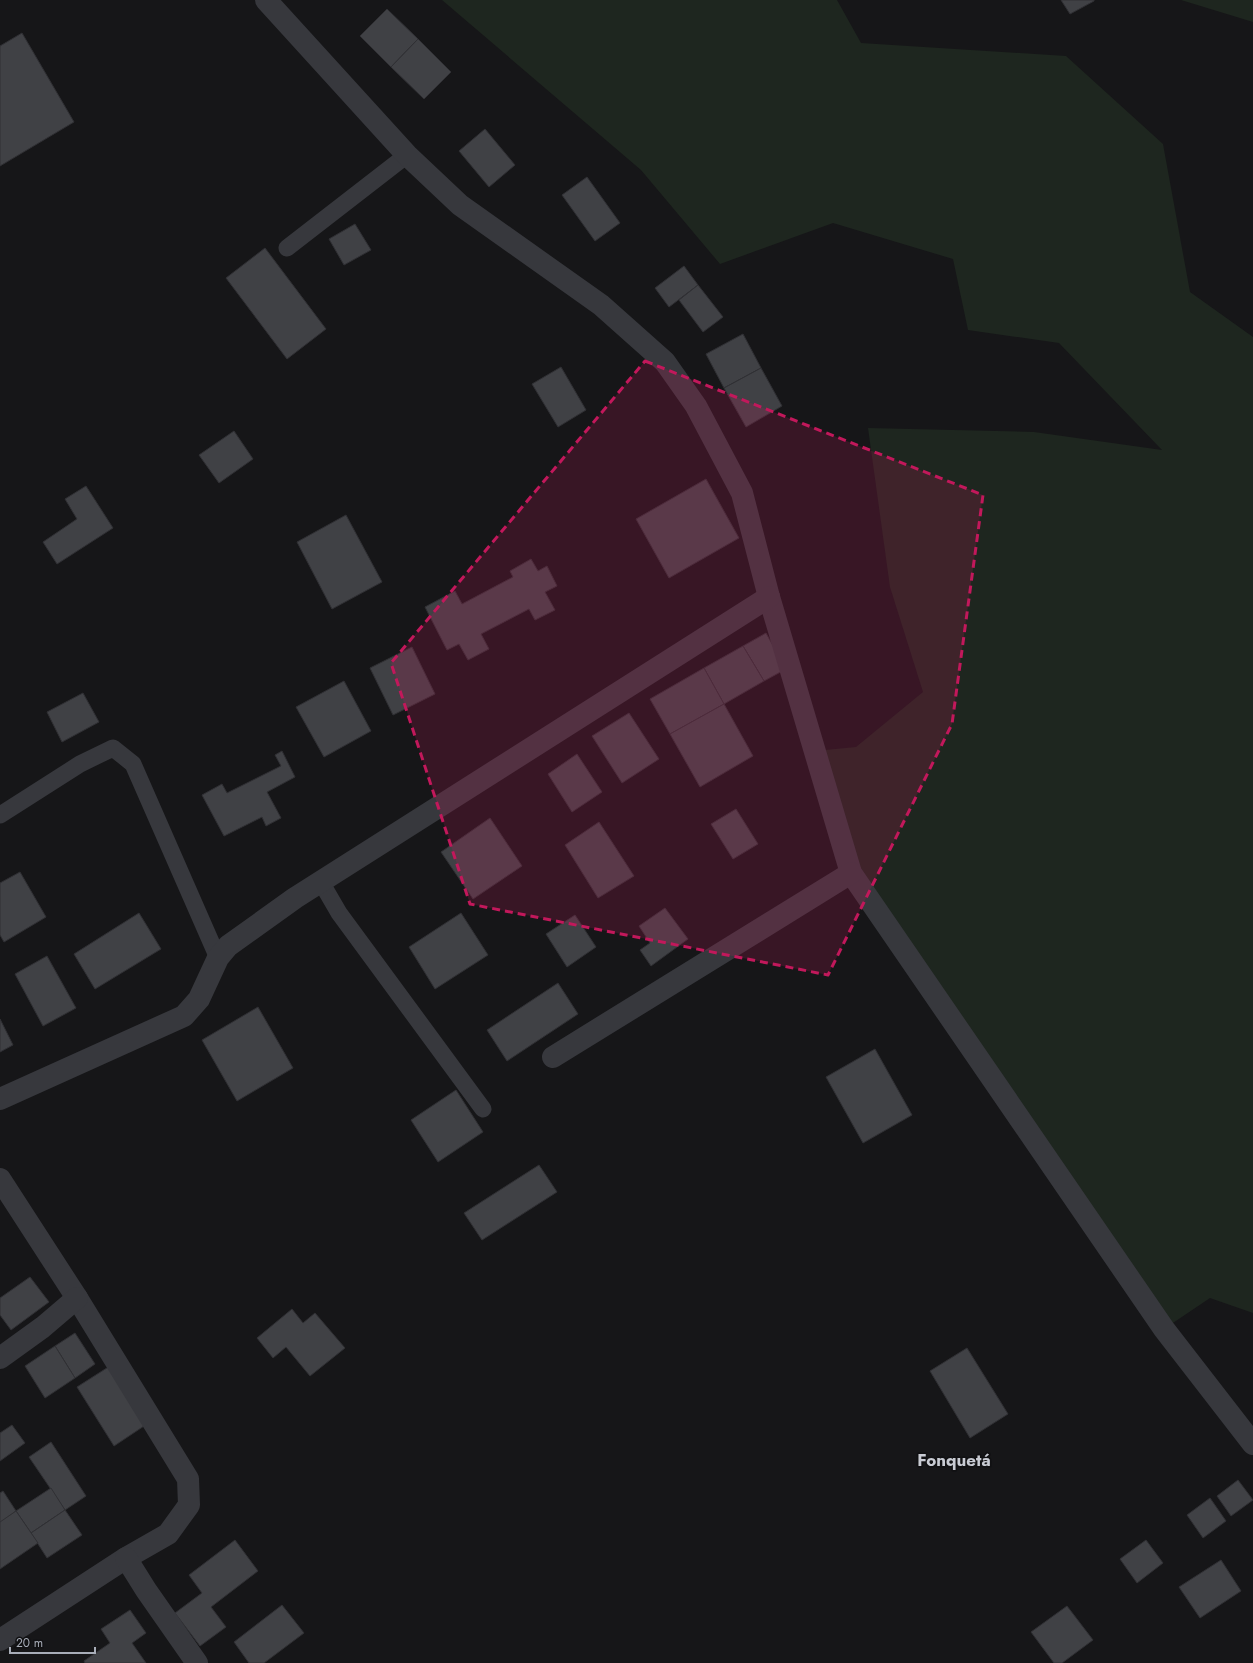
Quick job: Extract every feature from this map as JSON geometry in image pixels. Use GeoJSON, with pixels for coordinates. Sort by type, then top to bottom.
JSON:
{"type":"FeatureCollection","features":[{"type":"Feature","properties":{"kind":"street"},"geometry":{"type":"LineString","coordinates":[[266,0],[407,155],[460,204],[601,305],[665,362],[696,406],[742,493],[769,597],[851,873],[1164,1329],[1253,1444]]}},
{"type":"Feature","properties":{"kind":"street"},"geometry":{"type":"LineString","coordinates":[[0,1099],[184,1016],[199,999],[218,958],[228,946],[295,898],[769,597]]}},
{"type":"Feature","properties":{"kind":"street"},"geometry":{"type":"LineString","coordinates":[[553,1057],[851,873]]}},
{"type":"Feature","properties":{"kind":"street"},"geometry":{"type":"LineString","coordinates":[[0,1179],[76,1298],[188,1480],[189,1505],[168,1534],[126,1558],[0,1640]]}},
{"type":"Feature","properties":{"kind":"street"},"geometry":{"type":"LineString","coordinates":[[0,1358],[43,1327],[76,1298]]}},
{"type":"Feature","properties":{"kind":"street"},"geometry":{"type":"LineString","coordinates":[[126,1558],[146,1590],[197,1663]]}},
{"type":"Feature","properties":{"kind":"lane"},"geometry":{"type":"LineString","coordinates":[[287,248],[407,155]]}},
{"type":"Feature","properties":{"kind":"lane"},"geometry":{"type":"LineString","coordinates":[[0,815],[80,764],[113,748],[133,764],[218,958]]}},
{"type":"Feature","properties":{"kind":"lane"},"geometry":{"type":"LineString","coordinates":[[321,882],[339,913],[483,1108]]}},
{"type":"Feature","properties":{"kind":"highlighted area"},"geometry":{"type":"Polygon","coordinates":[[[645,361],[983,495],[952,724],[828,975],[470,904],[391,663],[645,361]]]}},
{"type":"Feature","properties":{"kind":"shaded area"},"geometry":{"type":"Polygon","coordinates":[[[442,0],[837,0],[861,43],[1066,56],[1163,144],[1190,292],[1253,337],[1253,1313],[1210,1298],[1164,1329],[851,873],[815,751],[856,747],[923,692],[890,587],[868,428],[1034,432],[1162,450],[1059,343],[968,330],[953,259],[833,223],[720,264],[641,170],[442,0]]]}},
{"type":"Feature","properties":{"kind":"shaded area"},"geometry":{"type":"Polygon","coordinates":[[[1181,0],[1253,0],[1253,22],[1181,0]]]}},
{"type":"Feature","properties":{"kind":"building"},"geometry":{"type":"Polygon","coordinates":[[[1061,0],[1094,0],[1094,1],[1070,14],[1061,0]]]}},
{"type":"Feature","properties":{"kind":"building"},"geometry":{"type":"Polygon","coordinates":[[[387,9],[418,39],[391,67],[360,36],[387,9]]]}},
{"type":"Feature","properties":{"kind":"building"},"geometry":{"type":"Polygon","coordinates":[[[22,33],[74,122],[0,166],[0,46],[22,33]]]}},
{"type":"Feature","properties":{"kind":"building"},"geometry":{"type":"Polygon","coordinates":[[[418,39],[451,72],[424,99],[391,67],[418,39]]]}},
{"type":"Feature","properties":{"kind":"building"},"geometry":{"type":"Polygon","coordinates":[[[485,129],[515,165],[489,187],[459,151],[485,129]]]}},
{"type":"Feature","properties":{"kind":"building"},"geometry":{"type":"Polygon","coordinates":[[[587,177],[620,223],[595,241],[562,195],[587,177]]]}},
{"type":"Feature","properties":{"kind":"building"},"geometry":{"type":"Polygon","coordinates":[[[355,224],[371,250],[344,265],[329,239],[355,224]]]}},
{"type":"Feature","properties":{"kind":"building"},"geometry":{"type":"Polygon","coordinates":[[[265,248],[326,329],[287,359],[226,278],[265,248]]]}},
{"type":"Feature","properties":{"kind":"building"},"geometry":{"type":"Polygon","coordinates":[[[684,266],[698,285],[669,307],[655,288],[684,266]]]}},
{"type":"Feature","properties":{"kind":"building"},"geometry":{"type":"Polygon","coordinates":[[[698,285],[723,317],[703,332],[679,300],[698,285]]]}},
{"type":"Feature","properties":{"kind":"building"},"geometry":{"type":"Polygon","coordinates":[[[743,334],[761,368],[724,388],[706,354],[743,334]]]}},
{"type":"Feature","properties":{"kind":"building"},"geometry":{"type":"Polygon","coordinates":[[[561,367],[586,410],[558,427],[532,384],[561,367]]]}},
{"type":"Feature","properties":{"kind":"building"},"geometry":{"type":"Polygon","coordinates":[[[761,368],[782,406],[746,427],[724,388],[761,368]]]}},
{"type":"Feature","properties":{"kind":"building"},"geometry":{"type":"Polygon","coordinates":[[[234,431],[253,459],[219,483],[199,455],[234,431]]]}},
{"type":"Feature","properties":{"kind":"building"},"geometry":{"type":"Polygon","coordinates":[[[706,479],[739,538],[669,578],[636,519],[706,479]]]}},
{"type":"Feature","properties":{"kind":"building"},"geometry":{"type":"Polygon","coordinates":[[[86,486],[113,528],[57,564],[43,542],[77,519],[65,499],[86,486]]]}},
{"type":"Feature","properties":{"kind":"building"},"geometry":{"type":"Polygon","coordinates":[[[346,515],[382,582],[332,609],[297,542],[346,515]]]}},
{"type":"Feature","properties":{"kind":"building"},"geometry":{"type":"Polygon","coordinates":[[[531,559],[538,571],[547,566],[557,586],[545,592],[555,610],[535,620],[529,609],[481,634],[489,649],[468,660],[459,644],[447,650],[425,607],[455,591],[462,604],[513,577],[510,571],[531,559]]]}},
{"type":"Feature","properties":{"kind":"building"},"geometry":{"type":"Polygon","coordinates":[[[766,633],[786,669],[764,681],[743,646],[766,633]]]}},
{"type":"Feature","properties":{"kind":"building"},"geometry":{"type":"Polygon","coordinates":[[[743,646],[764,681],[724,704],[704,668],[743,646]]]}},
{"type":"Feature","properties":{"kind":"building"},"geometry":{"type":"Polygon","coordinates":[[[412,647],[435,694],[393,715],[370,668],[412,647]]]}},
{"type":"Feature","properties":{"kind":"building"},"geometry":{"type":"Polygon","coordinates":[[[704,668],[724,704],[670,734],[650,699],[704,668]]]}},
{"type":"Feature","properties":{"kind":"building"},"geometry":{"type":"Polygon","coordinates":[[[344,681],[371,731],[324,757],[296,707],[344,681]]]}},
{"type":"Feature","properties":{"kind":"building"},"geometry":{"type":"Polygon","coordinates":[[[83,693],[99,722],[62,742],[47,712],[83,693]]]}},
{"type":"Feature","properties":{"kind":"building"},"geometry":{"type":"Polygon","coordinates":[[[724,704],[753,756],[700,787],[670,734],[724,704]]]}},
{"type":"Feature","properties":{"kind":"building"},"geometry":{"type":"Polygon","coordinates":[[[629,713],[659,759],[622,783],[592,736],[629,713]]]}},
{"type":"Feature","properties":{"kind":"building"},"geometry":{"type":"Polygon","coordinates":[[[282,751],[295,777],[267,792],[281,818],[266,826],[262,817],[224,836],[202,795],[222,784],[227,793],[281,766],[275,755],[282,751]]]}},
{"type":"Feature","properties":{"kind":"building"},"geometry":{"type":"Polygon","coordinates":[[[577,754],[602,792],[572,812],[548,774],[577,754]]]}},
{"type":"Feature","properties":{"kind":"building"},"geometry":{"type":"Polygon","coordinates":[[[736,809],[758,844],[733,859],[711,824],[736,809]]]}},
{"type":"Feature","properties":{"kind":"building"},"geometry":{"type":"Polygon","coordinates":[[[490,818],[522,866],[473,899],[441,852],[490,818]]]}},
{"type":"Feature","properties":{"kind":"building"},"geometry":{"type":"Polygon","coordinates":[[[599,822],[634,876],[598,898],[565,845],[599,822]]]}},
{"type":"Feature","properties":{"kind":"building"},"geometry":{"type":"Polygon","coordinates":[[[20,872],[46,917],[4,942],[0,935],[0,883],[20,872]]]}},
{"type":"Feature","properties":{"kind":"building"},"geometry":{"type":"Polygon","coordinates":[[[665,908],[688,939],[651,966],[640,950],[650,943],[639,926],[665,908]]]}},
{"type":"Feature","properties":{"kind":"building"},"geometry":{"type":"Polygon","coordinates":[[[139,913],[161,949],[95,989],[74,954],[139,913]]]}},
{"type":"Feature","properties":{"kind":"building"},"geometry":{"type":"Polygon","coordinates":[[[461,913],[488,955],[435,989],[409,947],[461,913]]]}},
{"type":"Feature","properties":{"kind":"building"},"geometry":{"type":"Polygon","coordinates":[[[575,915],[596,947],[567,967],[546,934],[575,915]]]}},
{"type":"Feature","properties":{"kind":"building"},"geometry":{"type":"Polygon","coordinates":[[[47,956],[76,1008],[43,1026],[15,974],[47,956]]]}},
{"type":"Feature","properties":{"kind":"building"},"geometry":{"type":"Polygon","coordinates":[[[558,983],[578,1014],[507,1061],[487,1030],[558,983]]]}},
{"type":"Feature","properties":{"kind":"building"},"geometry":{"type":"Polygon","coordinates":[[[258,1007],[293,1068],[237,1101],[202,1040],[258,1007]]]}},
{"type":"Feature","properties":{"kind":"building"},"geometry":{"type":"Polygon","coordinates":[[[0,1019],[13,1045],[0,1052],[0,1019]]]}},
{"type":"Feature","properties":{"kind":"building"},"geometry":{"type":"Polygon","coordinates":[[[875,1049],[912,1115],[863,1143],[826,1077],[875,1049]]]}},
{"type":"Feature","properties":{"kind":"building"},"geometry":{"type":"Polygon","coordinates":[[[456,1090],[483,1132],[438,1162],[411,1120],[456,1090]]]}},
{"type":"Feature","properties":{"kind":"building"},"geometry":{"type":"Polygon","coordinates":[[[539,1165],[557,1192],[482,1240],[464,1213],[539,1165]]]}},
{"type":"Feature","properties":{"kind":"building"},"geometry":{"type":"Polygon","coordinates":[[[30,1277],[49,1302],[11,1330],[0,1315],[0,1298],[30,1277]]]}},
{"type":"Feature","properties":{"kind":"building"},"geometry":{"type":"Polygon","coordinates":[[[292,1309],[303,1323],[315,1313],[345,1348],[310,1376],[286,1347],[273,1358],[257,1338],[292,1309]]]}},
{"type":"Feature","properties":{"kind":"building"},"geometry":{"type":"Polygon","coordinates":[[[75,1333],[95,1364],[75,1378],[55,1346],[75,1333]]]}},
{"type":"Feature","properties":{"kind":"building"},"geometry":{"type":"Polygon","coordinates":[[[55,1346],[75,1378],[45,1398],[25,1366],[55,1346]]]}},
{"type":"Feature","properties":{"kind":"building"},"geometry":{"type":"Polygon","coordinates":[[[967,1348],[1008,1414],[970,1438],[930,1371],[967,1348]]]}},
{"type":"Feature","properties":{"kind":"building"},"geometry":{"type":"Polygon","coordinates":[[[110,1366],[147,1424],[114,1446],[77,1387],[110,1366]]]}},
{"type":"Feature","properties":{"kind":"building"},"geometry":{"type":"Polygon","coordinates":[[[12,1425],[25,1443],[0,1461],[0,1433],[12,1425]]]}},
{"type":"Feature","properties":{"kind":"building"},"geometry":{"type":"Polygon","coordinates":[[[51,1442],[86,1496],[65,1510],[29,1457],[51,1442]]]}},
{"type":"Feature","properties":{"kind":"building"},"geometry":{"type":"Polygon","coordinates":[[[1238,1480],[1253,1500],[1231,1516],[1217,1496],[1238,1480]]]}},
{"type":"Feature","properties":{"kind":"building"},"geometry":{"type":"Polygon","coordinates":[[[51,1488],[65,1510],[31,1533],[16,1511],[51,1488]]]}},
{"type":"Feature","properties":{"kind":"building"},"geometry":{"type":"Polygon","coordinates":[[[3,1491],[16,1511],[0,1523],[0,1493],[3,1491]]]}},
{"type":"Feature","properties":{"kind":"building"},"geometry":{"type":"Polygon","coordinates":[[[1210,1498],[1226,1521],[1203,1538],[1187,1515],[1210,1498]]]}},
{"type":"Feature","properties":{"kind":"building"},"geometry":{"type":"Polygon","coordinates":[[[65,1510],[82,1535],[47,1558],[31,1533],[65,1510]]]}},
{"type":"Feature","properties":{"kind":"building"},"geometry":{"type":"Polygon","coordinates":[[[16,1511],[38,1543],[0,1569],[0,1522],[16,1511]]]}},
{"type":"Feature","properties":{"kind":"building"},"geometry":{"type":"Polygon","coordinates":[[[235,1540],[258,1571],[211,1607],[226,1627],[200,1646],[175,1613],[202,1593],[189,1575],[235,1540]]]}},
{"type":"Feature","properties":{"kind":"building"},"geometry":{"type":"Polygon","coordinates":[[[1146,1540],[1163,1563],[1137,1583],[1120,1559],[1146,1540]]]}},
{"type":"Feature","properties":{"kind":"building"},"geometry":{"type":"Polygon","coordinates":[[[1221,1560],[1241,1591],[1200,1618],[1179,1587],[1221,1560]]]}},
{"type":"Feature","properties":{"kind":"building"},"geometry":{"type":"Polygon","coordinates":[[[282,1605],[304,1633],[264,1663],[249,1663],[234,1642],[282,1605]]]}},
{"type":"Feature","properties":{"kind":"building"},"geometry":{"type":"Polygon","coordinates":[[[1067,1606],[1093,1640],[1062,1663],[1054,1663],[1031,1632],[1067,1606]]]}},
{"type":"Feature","properties":{"kind":"building"},"geometry":{"type":"Polygon","coordinates":[[[130,1610],[146,1633],[132,1643],[146,1663],[85,1663],[84,1661],[110,1643],[101,1629],[130,1610]]]}},
{"type":"Feature","properties":{"kind":"district","name":"Fonquetá"},"geometry":{"type":"Point","coordinates":[954,1460]}}]}
